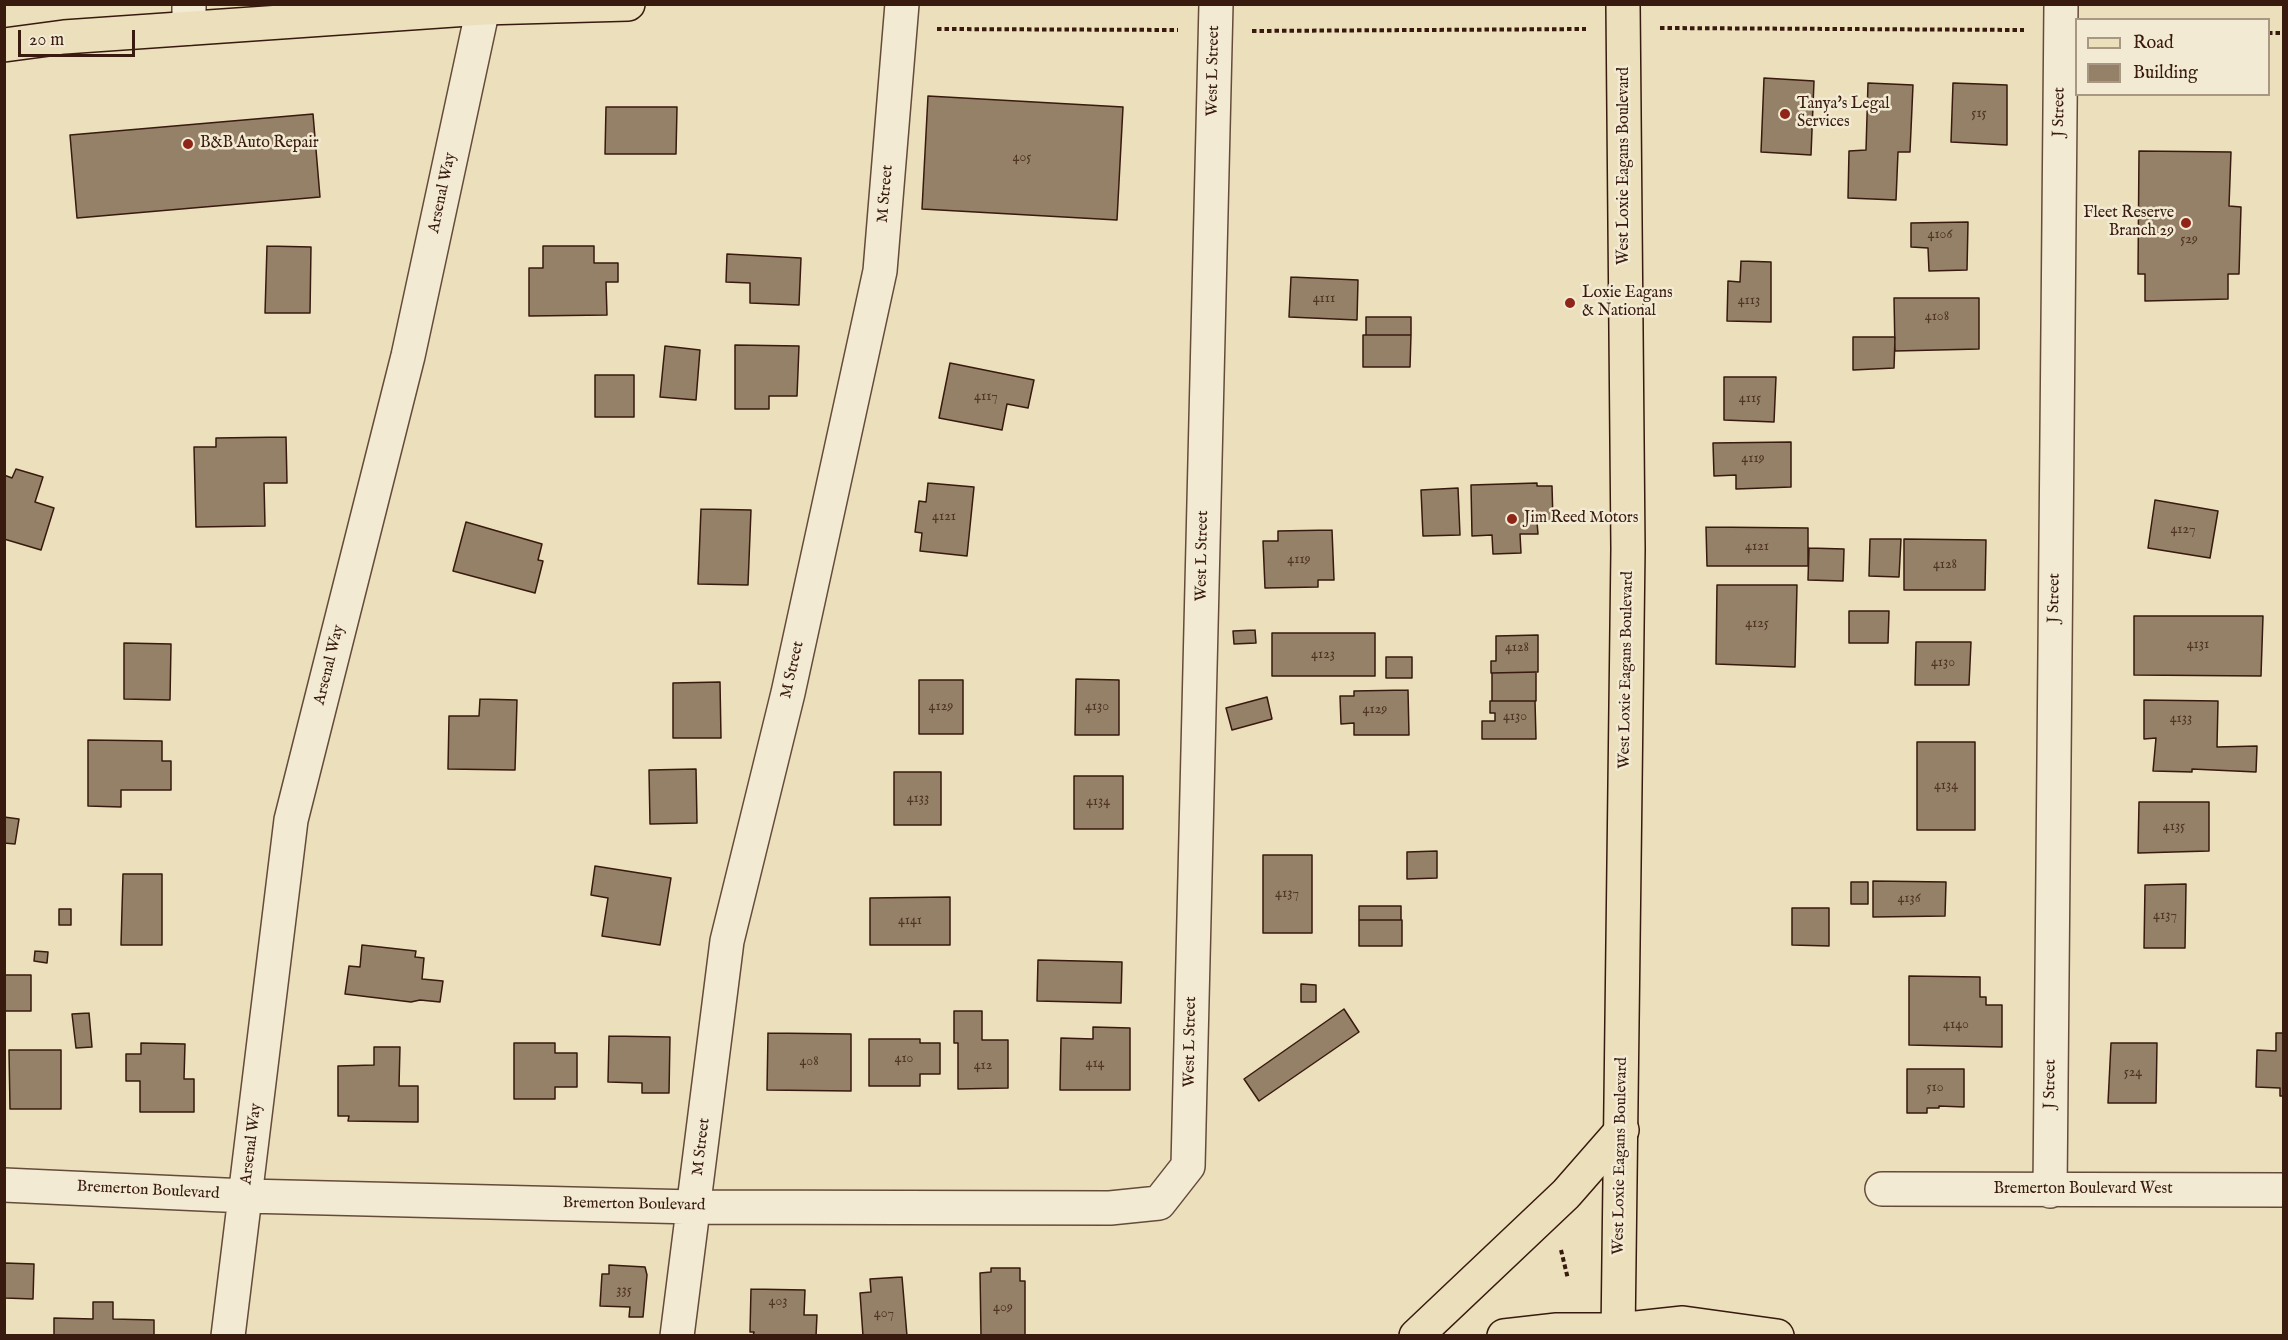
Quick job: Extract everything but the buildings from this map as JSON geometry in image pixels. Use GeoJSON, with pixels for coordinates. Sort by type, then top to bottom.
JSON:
{"type":"FeatureCollection","features":[{"type":"Feature","properties":{"kind":"main road"},"geometry":{"type":"LineString","coordinates":[[4,45],[189,16],[483,6],[628,4]]}},
{"type":"Feature","properties":{"kind":"main road","name":"West Loxie Eagans Boulevard"},"geometry":{"type":"LineString","coordinates":[[1618,1333],[1628,549],[1624,16]]}},
{"type":"Feature","properties":{"kind":"main road"},"geometry":{"type":"LineString","coordinates":[[1416,1335],[1566,1194],[1622,1130]]}},
{"type":"Feature","properties":{"kind":"main road"},"geometry":{"type":"LineString","coordinates":[[1504,1335],[1557,1330],[1618,1333],[1683,1323],[1777,1335]]}},
{"type":"Feature","properties":{"kind":"street","name":"Arsenal Way"},"geometry":{"type":"LineString","coordinates":[[228,1335],[291,820],[408,356],[483,6]]}},
{"type":"Feature","properties":{"kind":"street","name":"M Street"},"geometry":{"type":"LineString","coordinates":[[677,1335],[727,941],[788,693],[880,271],[901,16]]}},
{"type":"Feature","properties":{"kind":"street","name":"West L Street"},"geometry":{"type":"LineString","coordinates":[[1190,1108],[1216,18]]}},
{"type":"Feature","properties":{"kind":"street","name":"J Street"},"geometry":{"type":"LineString","coordinates":[[2050,1191],[2061,18]]}},
{"type":"Feature","properties":{"kind":"street","name":"Bremerton Boulevard"},"geometry":{"type":"LineString","coordinates":[[4,1185],[246,1196],[694,1207],[1110,1209],[1159,1203],[1188,1166],[1190,1108]]}},
{"type":"Feature","properties":{"kind":"street","name":"Bremerton Boulevard West"},"geometry":{"type":"LineString","coordinates":[[1882,1189],[2283,1190]]}},
{"type":"Feature","properties":{"kind":"path"},"geometry":{"type":"LineString","coordinates":[[901,16],[1216,18],[1624,16],[1812,27],[2061,18]]}},
{"type":"Feature","properties":{"kind":"path"},"geometry":{"type":"LineString","coordinates":[[1558,1240],[1568,1279]]}},
{"type":"Feature","properties":{"kind":"place","name":"Tanya's Legal Services"},"geometry":{"type":"Point","coordinates":[1785,114]}},
{"type":"Feature","properties":{"kind":"place","name":"B&B Auto Repair"},"geometry":{"type":"Point","coordinates":[188,144]}},
{"type":"Feature","properties":{"kind":"place","name":"Fleet Reserve Branch 29"},"geometry":{"type":"Point","coordinates":[2186,223]}},
{"type":"Feature","properties":{"kind":"place","name":"Loxie Eagans & National"},"geometry":{"type":"Point","coordinates":[1570,303]}},
{"type":"Feature","properties":{"kind":"place","name":"Jim Reed Motors"},"geometry":{"type":"Point","coordinates":[1512,519]}}]}
